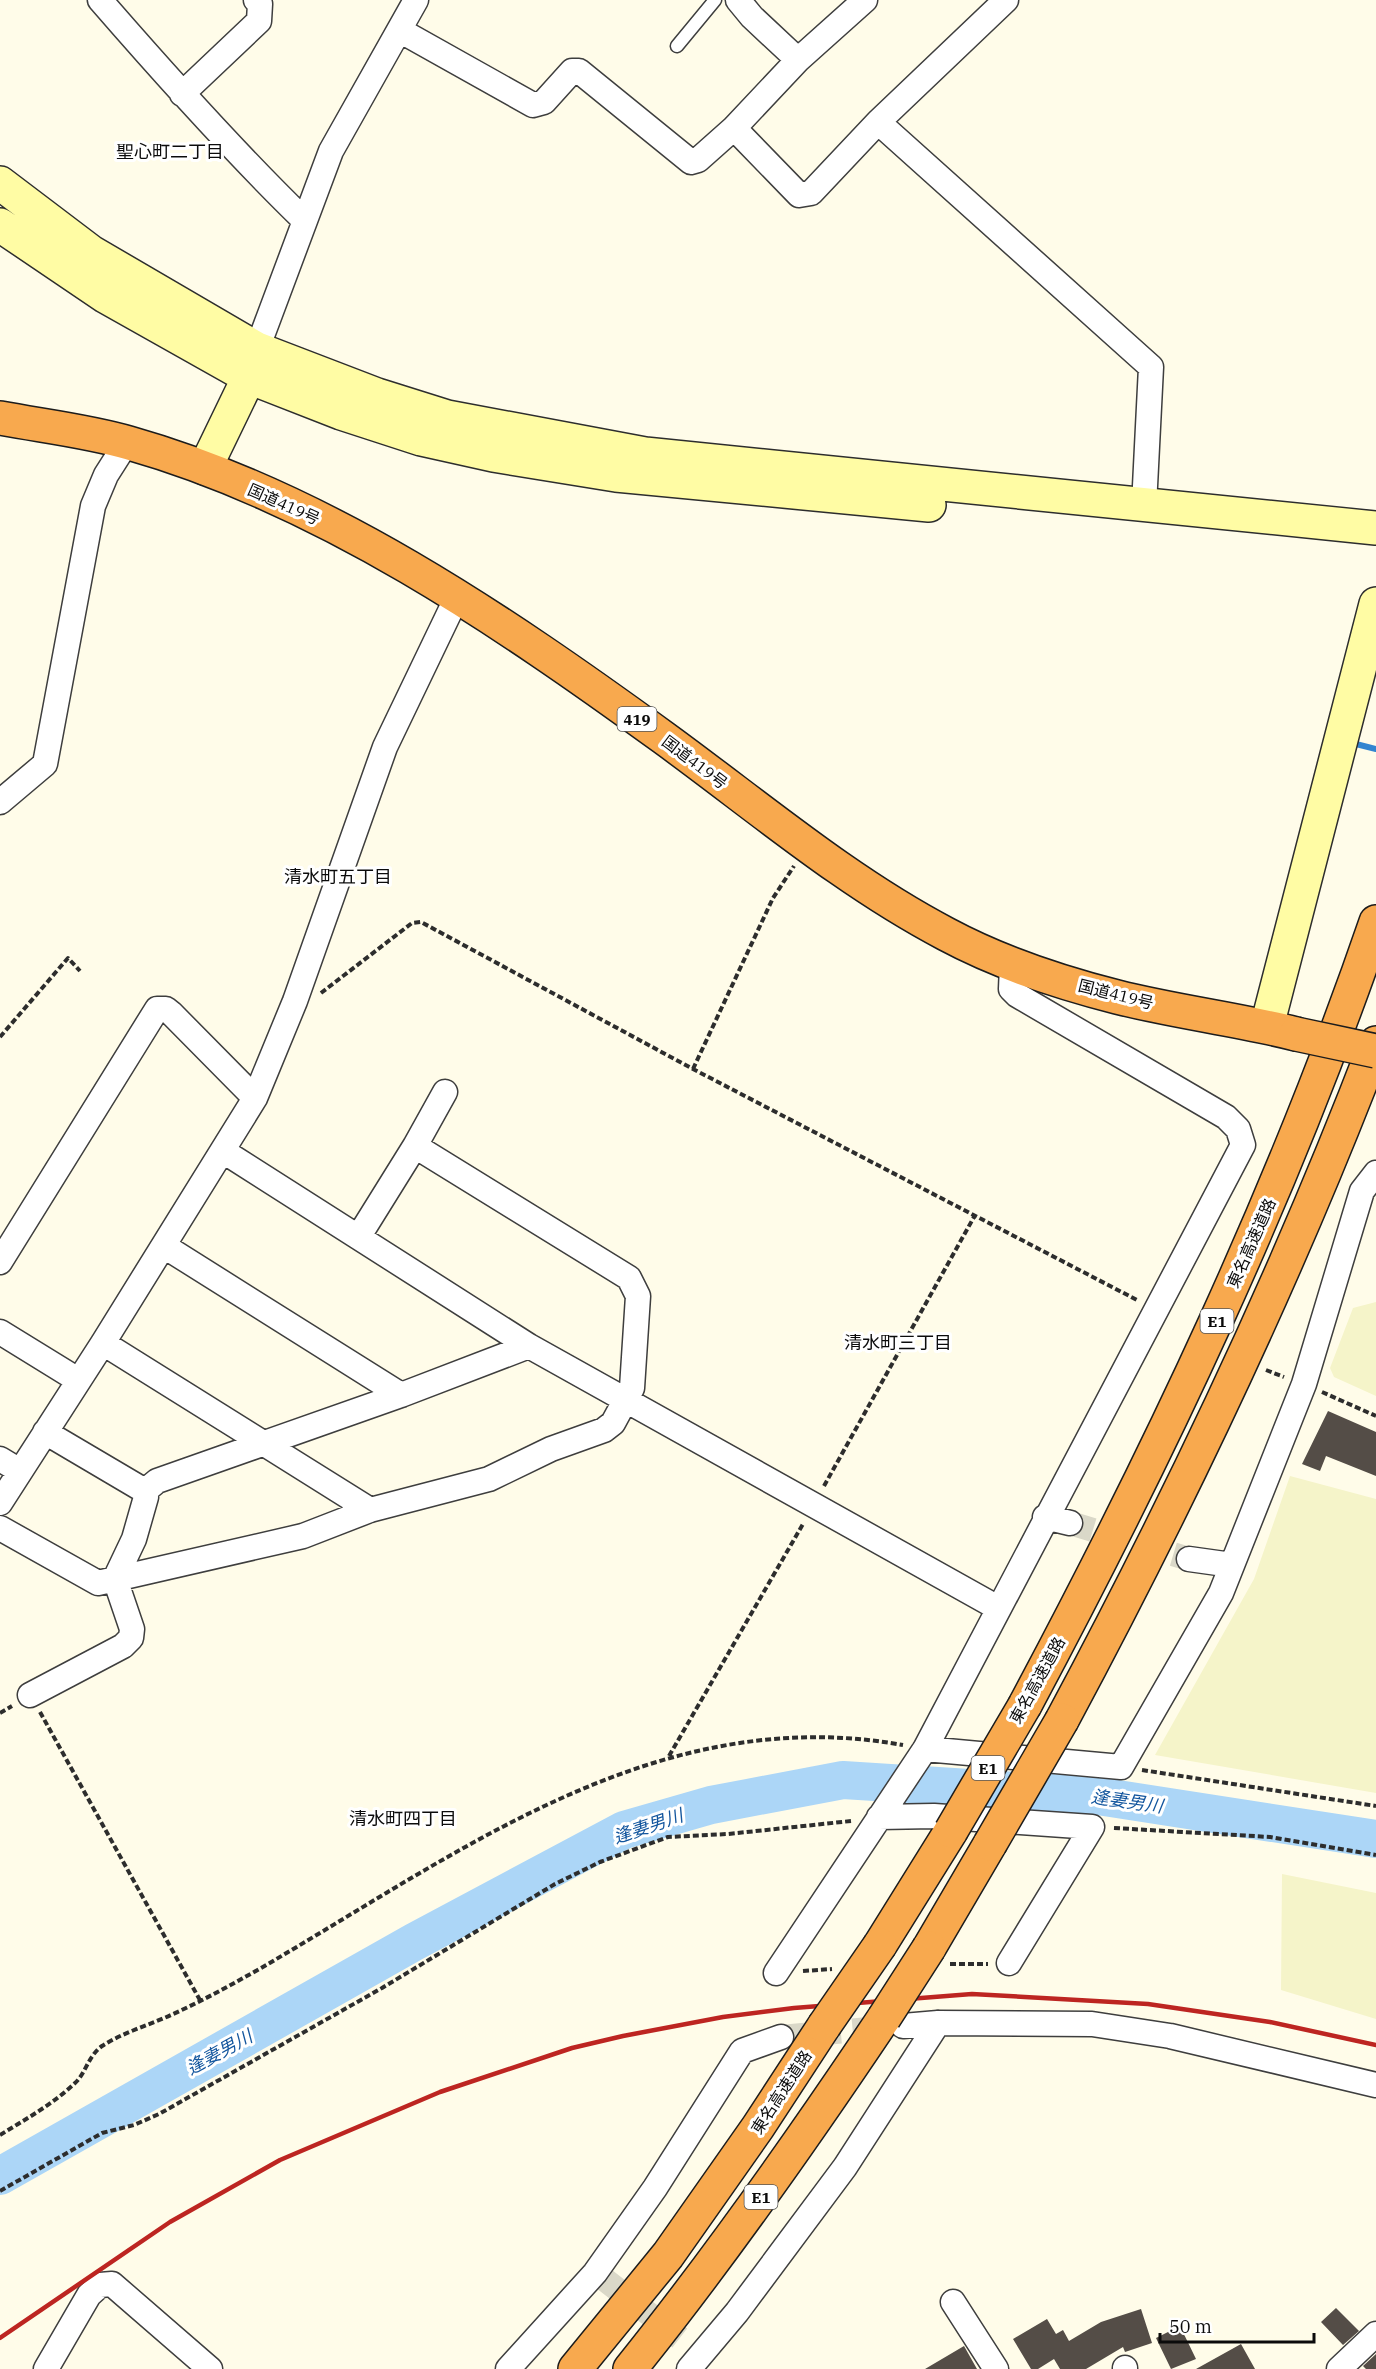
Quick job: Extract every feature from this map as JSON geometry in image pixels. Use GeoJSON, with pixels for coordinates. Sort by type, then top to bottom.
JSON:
{"type":"FeatureCollection","features":[{"type":"Feature","properties":{"kind":"highway","name":"国道419号"},"geometry":{"type":"LineString","coordinates":[[0,418],[126,442],[205,468],[342,530],[516,633],[810,847],[891,902],[946,935],[1012,965],[1119,997],[1376,1050]]}},
{"type":"Feature","properties":{"kind":"highway","name":"東名高速道路"},"geometry":{"type":"LineString","coordinates":[[576,2369],[668,2255],[758,2127],[880,1945],[951,1831],[1025,1704],[1106,1553],[1257,1233],[1322,1069],[1376,922]]}},
{"type":"Feature","properties":{"kind":"highway","name":"E1"},"geometry":{"type":"LineString","coordinates":[[630,2369],[701,2281],[799,2145],[893,2022],[929,1948],[1062,1720],[1143,1570],[1229,1392],[1293,1249],[1376,1043]]}},
{"type":"Feature","properties":{"kind":"street"},"geometry":{"type":"LineString","coordinates":[[100,0],[182,94],[250,167],[304,220]]}},
{"type":"Feature","properties":{"kind":"street"},"geometry":{"type":"LineString","coordinates":[[182,94],[259,21],[260,4],[256,0]]}},
{"type":"Feature","properties":{"kind":"street"},"geometry":{"type":"LineString","coordinates":[[205,468],[253,363],[331,151],[416,0]]}},
{"type":"Feature","properties":{"kind":"street"},"geometry":{"type":"LineString","coordinates":[[738,0],[752,17],[798,60]]}},
{"type":"Feature","properties":{"kind":"street"},"geometry":{"type":"LineString","coordinates":[[400,31],[532,105],[544,102],[572,71],[579,71],[691,162],[698,160],[734,128],[798,60],[865,0]]}},
{"type":"Feature","properties":{"kind":"street"},"geometry":{"type":"LineString","coordinates":[[734,128],[799,195],[805,196],[811,193],[878,122],[1006,0]]}},
{"type":"Feature","properties":{"kind":"street"},"geometry":{"type":"LineString","coordinates":[[878,122],[1151,367],[1144,506]]}},
{"type":"Feature","properties":{"kind":"street"},"geometry":{"type":"LineString","coordinates":[[0,183],[91,252],[253,363],[341,413],[421,439],[493,455],[616,475],[1376,549]]}},
{"type":"Feature","properties":{"kind":"street"},"geometry":{"type":"LineString","coordinates":[[0,225],[105,296],[253,363],[387,398],[447,417],[509,431],[645,454],[1376,528]]}},
{"type":"Feature","properties":{"kind":"street"},"geometry":{"type":"LineString","coordinates":[[0,802],[45,764],[93,506],[106,475],[126,442]]}},
{"type":"Feature","properties":{"kind":"street"},"geometry":{"type":"LineString","coordinates":[[0,1503],[10,1465],[45,1432],[255,1098],[295,1000],[385,747],[457,597]]}},
{"type":"Feature","properties":{"kind":"street"},"geometry":{"type":"LineString","coordinates":[[1282,1030],[1376,604]]}},
{"type":"Feature","properties":{"kind":"street"},"geometry":{"type":"LineString","coordinates":[[776,1973],[922,1753],[1243,1145],[1238,1129],[1226,1117],[1017,995],[1011,989],[1012,965]]}},
{"type":"Feature","properties":{"kind":"street"},"geometry":{"type":"LineString","coordinates":[[0,1262],[157,1009],[166,1009],[171,1012],[255,1098]]}},
{"type":"Feature","properties":{"kind":"street"},"geometry":{"type":"LineString","coordinates":[[359,1236],[415,1146],[444,1092]]}},
{"type":"Feature","properties":{"kind":"street"},"geometry":{"type":"LineString","coordinates":[[0,1528],[86,1578],[98,1582],[303,1536],[370,1510],[489,1479],[551,1449],[604,1430],[613,1423],[632,1388],[635,1368],[638,1296],[629,1278],[415,1146]]}},
{"type":"Feature","properties":{"kind":"street"},"geometry":{"type":"LineString","coordinates":[[223,1151],[529,1346],[625,1402],[998,1608]]}},
{"type":"Feature","properties":{"kind":"street"},"geometry":{"type":"LineString","coordinates":[[922,1753],[1121,1767],[1221,1593],[1304,1384],[1362,1191],[1376,1173]]}},
{"type":"Feature","properties":{"kind":"street"},"geometry":{"type":"LineString","coordinates":[[164,1246],[401,1395]]}},
{"type":"Feature","properties":{"kind":"street"},"geometry":{"type":"LineString","coordinates":[[0,1332],[78,1380]]}},
{"type":"Feature","properties":{"kind":"street"},"geometry":{"type":"LineString","coordinates":[[103,1343],[370,1510]]}},
{"type":"Feature","properties":{"kind":"street"},"geometry":{"type":"LineString","coordinates":[[145,1491],[157,1481],[401,1395],[529,1346]]}},
{"type":"Feature","properties":{"kind":"street"},"geometry":{"type":"LineString","coordinates":[[30,1695],[123,1646],[131,1638],[132,1629],[115,1579],[134,1539],[146,1497],[145,1491],[45,1432]]}},
{"type":"Feature","properties":{"kind":"street"},"geometry":{"type":"LineString","coordinates":[[1045,1517],[1070,1523]]}},
{"type":"Feature","properties":{"kind":"street"},"geometry":{"type":"LineString","coordinates":[[1189,1559],[1232,1565]]}},
{"type":"Feature","properties":{"kind":"street"},"geometry":{"type":"LineString","coordinates":[[883,1812],[1092,1827],[1008,1964]]}},
{"type":"Feature","properties":{"kind":"street"},"geometry":{"type":"LineString","coordinates":[[893,2022],[1092,2024],[1170,2036],[1376,2085]]}},
{"type":"Feature","properties":{"kind":"street"},"geometry":{"type":"LineString","coordinates":[[692,2355],[737,2312],[845,2167],[938,2023]]}},
{"type":"Feature","properties":{"kind":"street"},"geometry":{"type":"LineString","coordinates":[[508,2369],[599,2276],[742,2051],[781,2037]]}},
{"type":"Feature","properties":{"kind":"street"},"geometry":{"type":"LineString","coordinates":[[46,2369],[89,2295],[100,2285],[112,2284],[210,2369]]}},
{"type":"Feature","properties":{"kind":"street"},"geometry":{"type":"LineString","coordinates":[[952,2302],[996,2369]]}},
{"type":"Feature","properties":{"kind":"street"},"geometry":{"type":"LineString","coordinates":[[1338,2369],[1376,2334]]}},
{"type":"Feature","properties":{"kind":"lane"},"geometry":{"type":"LineString","coordinates":[[677,46],[715,0]]}},
{"type":"Feature","properties":{"kind":"path"},"geometry":{"type":"LineString","coordinates":[[693,1069],[773,898],[810,847]]}},
{"type":"Feature","properties":{"kind":"path"},"geometry":{"type":"LineString","coordinates":[[295,1000],[315,998],[412,923],[421,922],[693,1069],[1156,1310]]}},
{"type":"Feature","properties":{"kind":"path"},"geometry":{"type":"LineString","coordinates":[[0,1037],[68,958],[80,971]]}},
{"type":"Feature","properties":{"kind":"path"},"geometry":{"type":"LineString","coordinates":[[30,1695],[202,2002]]}},
{"type":"Feature","properties":{"kind":"path"},"geometry":{"type":"LineString","coordinates":[[0,2135],[56,2100],[71,2087],[101,2047],[202,2002],[518,1818],[570,1792],[669,1756],[783,1737],[881,1741],[922,1753]]}},
{"type":"Feature","properties":{"kind":"path"},"geometry":{"type":"LineString","coordinates":[[1121,1767],[1376,1806]]}},
{"type":"Feature","properties":{"kind":"path"},"geometry":{"type":"LineString","coordinates":[[0,2191],[102,2133],[134,2125],[159,2114],[382,1988],[555,1884],[600,1862],[668,1837],[728,1834],[883,1812]]}},
{"type":"Feature","properties":{"kind":"path"},"geometry":{"type":"LineString","coordinates":[[1092,1827],[1270,1837],[1376,1855]]}},
{"type":"Feature","properties":{"kind":"green space"},"geometry":{"type":"Polygon","coordinates":[[[1376,1302],[1376,1396],[1334,1377],[1330,1368],[1353,1308],[1376,1302]]]}},
{"type":"Feature","properties":{"kind":"green space"},"geometry":{"type":"Polygon","coordinates":[[[1290,1476],[1376,1499],[1376,1793],[1155,1755],[1254,1579],[1290,1476]]]}},
{"type":"Feature","properties":{"kind":"green space"},"geometry":{"type":"Polygon","coordinates":[[[1282,1874],[1376,1893],[1376,2019],[1281,1990],[1282,1874]]]}},
{"type":"Feature","properties":{"kind":"building"},"geometry":{"type":"Polygon","coordinates":[[[1328,1411],[1376,1432],[1376,1476],[1326,1456],[1320,1471],[1302,1464],[1328,1411]]]}},
{"type":"Feature","properties":{"kind":"building"},"geometry":{"type":"Polygon","coordinates":[[[1336,2308],[1359,2331],[1343,2345],[1321,2322],[1336,2308]]]}},
{"type":"Feature","properties":{"kind":"building"},"geometry":{"type":"Polygon","coordinates":[[[1141,2309],[1152,2343],[1125,2352],[1123,2347],[1086,2369],[1060,2369],[1054,2359],[1038,2369],[1031,2369],[1013,2339],[1047,2319],[1056,2334],[1063,2330],[1069,2341],[1101,2322],[1141,2309]]]}},
{"type":"Feature","properties":{"kind":"building"},"geometry":{"type":"Polygon","coordinates":[[[1180,2326],[1196,2359],[1171,2369],[1156,2338],[1180,2326]]]}},
{"type":"Feature","properties":{"kind":"building"},"geometry":{"type":"Polygon","coordinates":[[[1241,2344],[1255,2369],[1196,2369],[1241,2344]]]}},
{"type":"Feature","properties":{"kind":"building"},"geometry":{"type":"Polygon","coordinates":[[[964,2346],[977,2369],[925,2369],[964,2346]]]}},
{"type":"Feature","properties":{"kind":"building"},"geometry":{"type":"Polygon","coordinates":[[[1376,2354],[1376,2369],[1366,2369],[1363,2366],[1376,2354]]]}},
{"type":"Feature","properties":{"kind":"waterway"},"geometry":{"type":"LineString","coordinates":[[1356,744],[1376,749]]}},
{"type":"Feature","properties":{"kind":"waterway","name":"逢妻男川"},"geometry":{"type":"LineString","coordinates":[[0,2176],[414,1942],[624,1830],[711,1805],[843,1780],[1098,1796],[1376,1839]]}},
{"type":"Feature","properties":{"kind":"tunnel"},"geometry":{"type":"LineString","coordinates":[[1070,1523],[1189,1559]]}},
{"type":"Feature","properties":{"kind":"tunnel"},"geometry":{"type":"LineString","coordinates":[[781,2037],[889,2027]]}},
{"type":"Feature","properties":{"kind":"tunnel"},"geometry":{"type":"LineString","coordinates":[[604,2279],[685,2342]]}},
{"type":"Feature","properties":{"kind":"railway"},"geometry":{"type":"LineString","coordinates":[[0,2338],[170,2222],[280,2160],[440,2092],[572,2048],[623,2036],[723,2017],[794,2008],[972,1994],[1148,2004],[1270,2022],[1376,2045]]}},
{"type":"Feature","properties":{"kind":"district","name":"聖心町二丁目"},"geometry":{"type":"Point","coordinates":[170,151]}},
{"type":"Feature","properties":{"kind":"district","name":"清水町五丁目"},"geometry":{"type":"Point","coordinates":[338,876]}},
{"type":"Feature","properties":{"kind":"district","name":"清水町三丁目"},"geometry":{"type":"Point","coordinates":[898,1342]}},
{"type":"Feature","properties":{"kind":"district","name":"清水町四丁目"},"geometry":{"type":"Point","coordinates":[403,1818]}}]}
